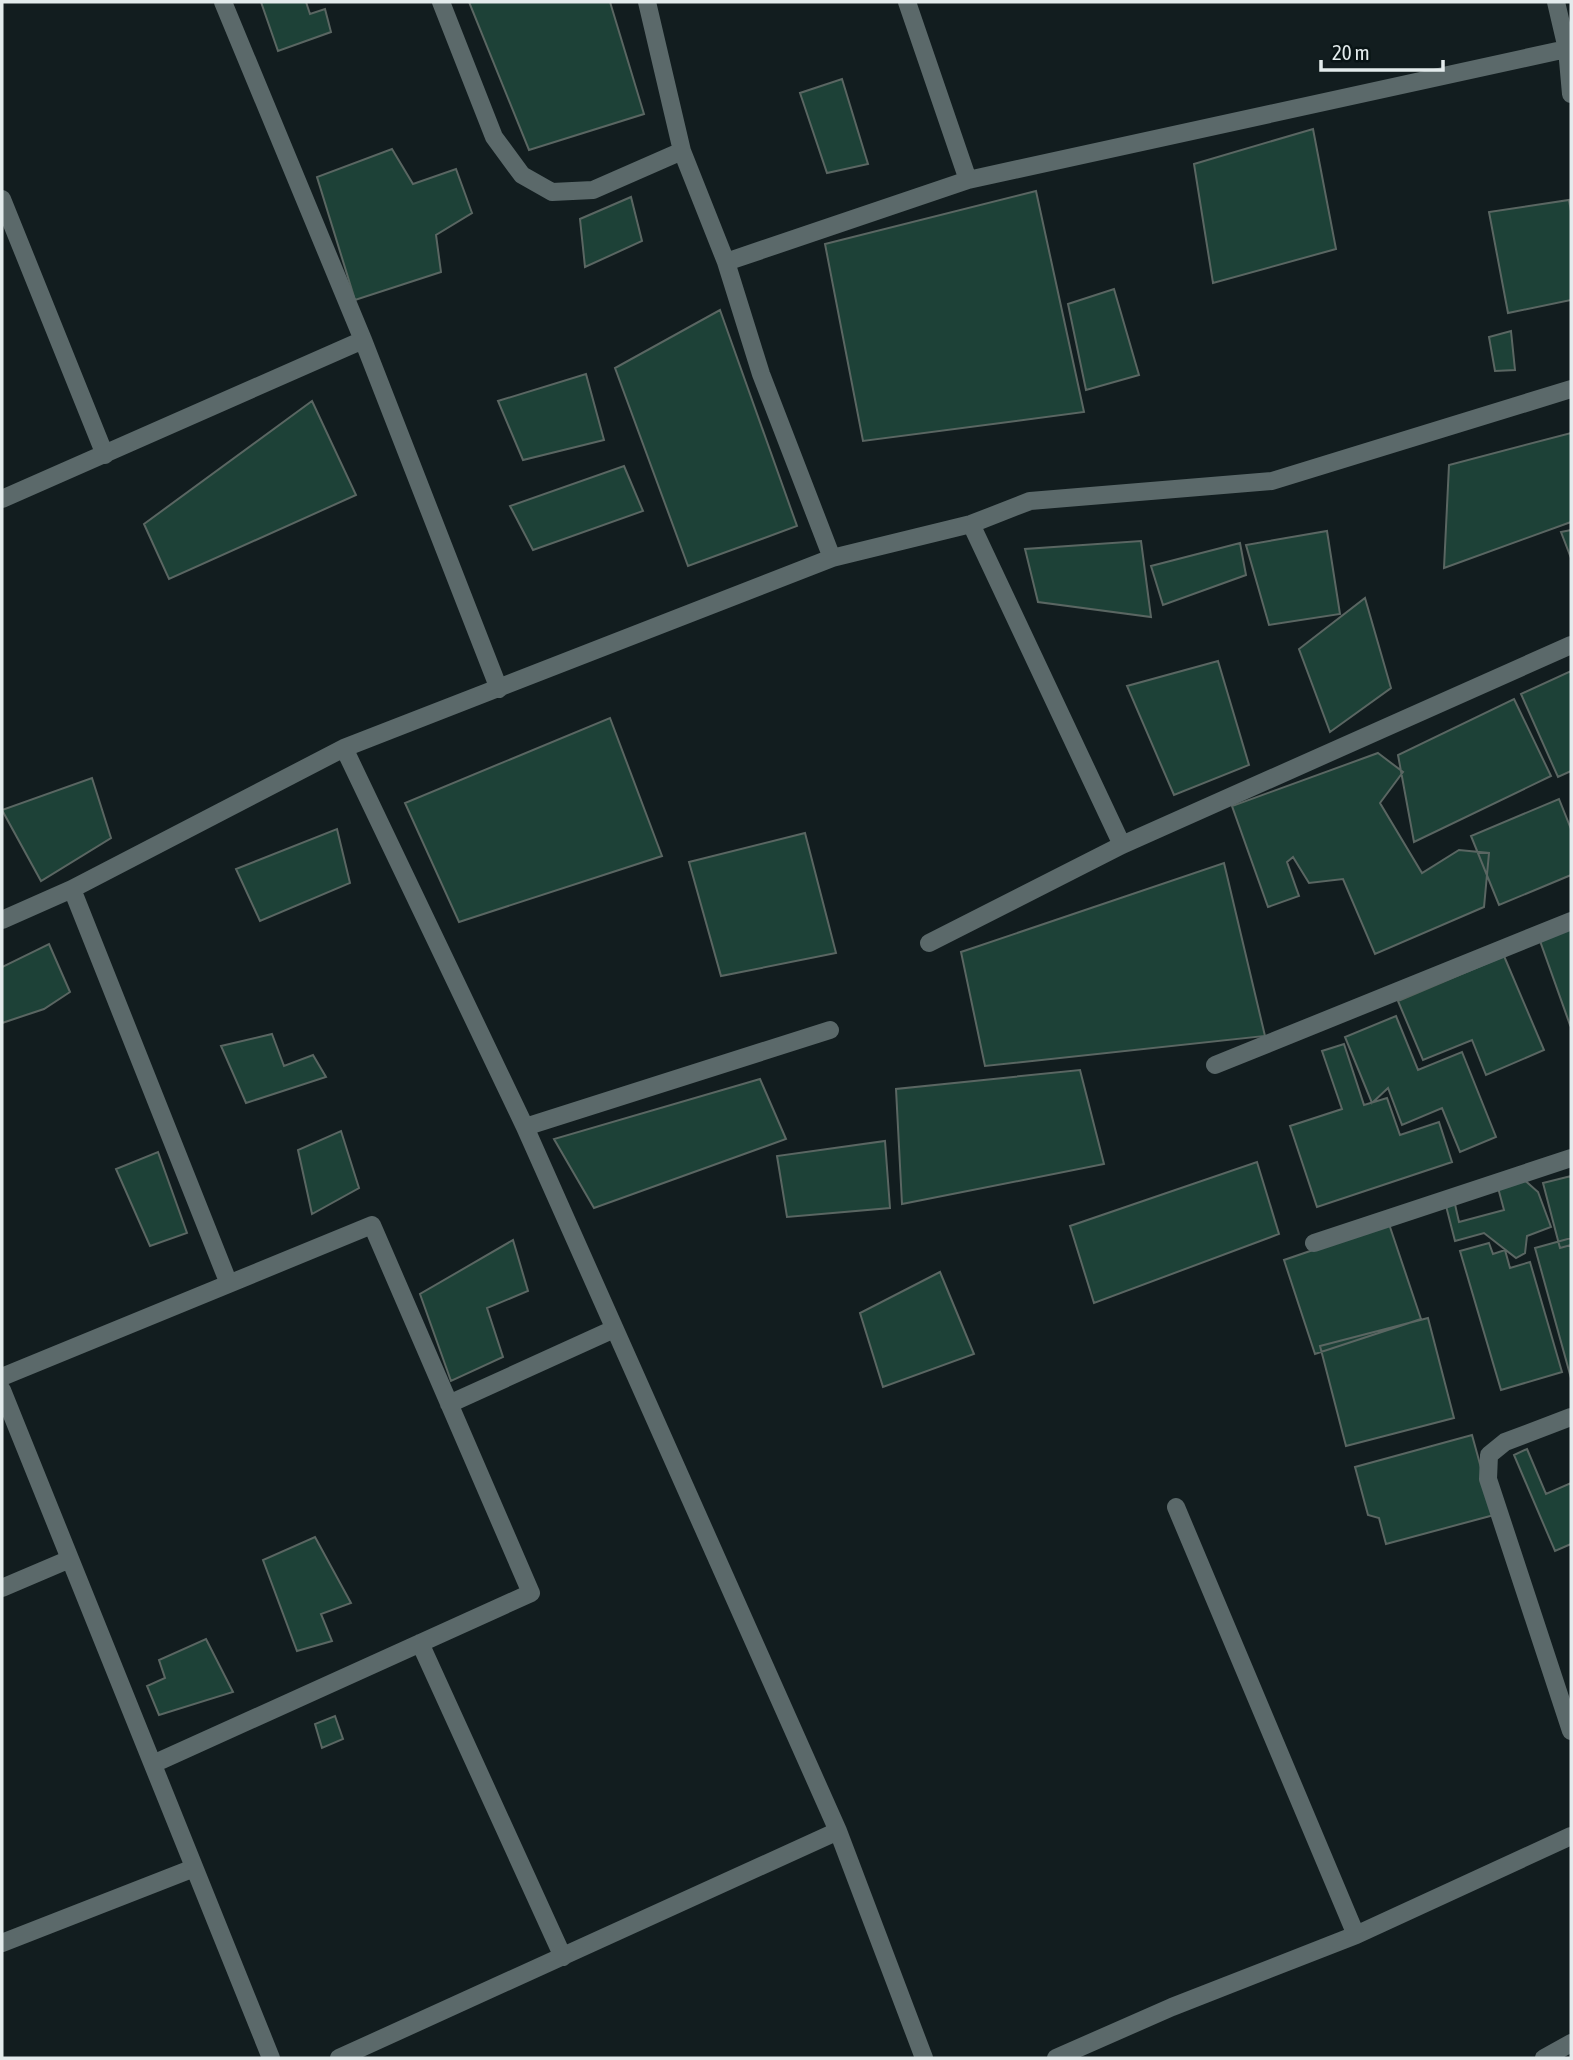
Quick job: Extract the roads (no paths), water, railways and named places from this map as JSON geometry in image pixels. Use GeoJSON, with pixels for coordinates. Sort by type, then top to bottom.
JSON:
{"type":"FeatureCollection","features":[{"type":"Feature","properties":{"kind":"street"},"geometry":{"type":"LineString","coordinates":[[223,2],[363,341],[499,689]]}},
{"type":"Feature","properties":{"kind":"street"},"geometry":{"type":"LineString","coordinates":[[441,2],[494,137],[522,175],[552,192],[593,190],[682,151]]}},
{"type":"Feature","properties":{"kind":"street"},"geometry":{"type":"LineString","coordinates":[[647,2],[682,151],[726,262],[761,374],[832,558]]}},
{"type":"Feature","properties":{"kind":"street"},"geometry":{"type":"LineString","coordinates":[[907,2],[968,180]]}},
{"type":"Feature","properties":{"kind":"street"},"geometry":{"type":"LineString","coordinates":[[1556,2],[1569,49],[1571,94]]}},
{"type":"Feature","properties":{"kind":"street"},"geometry":{"type":"LineString","coordinates":[[726,262],[968,180],[1569,49]]}},
{"type":"Feature","properties":{"kind":"street"},"geometry":{"type":"LineString","coordinates":[[2,199],[106,455]]}},
{"type":"Feature","properties":{"kind":"street"},"geometry":{"type":"LineString","coordinates":[[2,499],[363,341]]}},
{"type":"Feature","properties":{"kind":"street"},"geometry":{"type":"LineString","coordinates":[[2,920],[72,889],[344,748],[832,558],[971,524],[1030,501],[1272,481],[1571,389]]}},
{"type":"Feature","properties":{"kind":"street"},"geometry":{"type":"LineString","coordinates":[[971,524],[1122,845]]}},
{"type":"Feature","properties":{"kind":"street"},"geometry":{"type":"LineString","coordinates":[[929,943],[1122,845],[1571,645]]}},
{"type":"Feature","properties":{"kind":"street"},"geometry":{"type":"LineString","coordinates":[[344,748],[525,1127],[838,1831],[924,2058]]}},
{"type":"Feature","properties":{"kind":"street"},"geometry":{"type":"LineString","coordinates":[[72,889],[229,1284]]}},
{"type":"Feature","properties":{"kind":"street"},"geometry":{"type":"LineString","coordinates":[[1215,1065],[1571,921]]}},
{"type":"Feature","properties":{"kind":"street"},"geometry":{"type":"LineString","coordinates":[[525,1127],[830,1031]]}},
{"type":"Feature","properties":{"kind":"street"},"geometry":{"type":"LineString","coordinates":[[1314,1243],[1571,1158]]}},
{"type":"Feature","properties":{"kind":"street"},"geometry":{"type":"LineString","coordinates":[[2,1377],[372,1224],[531,1593],[153,1764]]}},
{"type":"Feature","properties":{"kind":"street"},"geometry":{"type":"LineString","coordinates":[[449,1404],[614,1329]]}},
{"type":"Feature","properties":{"kind":"street"},"geometry":{"type":"LineString","coordinates":[[2,1390],[271,2058]]}},
{"type":"Feature","properties":{"kind":"street"},"geometry":{"type":"LineString","coordinates":[[1571,1417],[1505,1442],[1489,1455],[1488,1479],[1571,1731]]}},
{"type":"Feature","properties":{"kind":"street"},"geometry":{"type":"LineString","coordinates":[[1175,1507],[1356,1935]]}},
{"type":"Feature","properties":{"kind":"street"},"geometry":{"type":"LineString","coordinates":[[2,1588],[70,1559]]}},
{"type":"Feature","properties":{"kind":"street"},"geometry":{"type":"LineString","coordinates":[[421,1643],[563,1957]]}},
{"type":"Feature","properties":{"kind":"street"},"geometry":{"type":"LineString","coordinates":[[340,2058],[838,1831]]}},
{"type":"Feature","properties":{"kind":"street"},"geometry":{"type":"LineString","coordinates":[[1056,2058],[1172,2007],[1356,1935],[1571,1836]]}},
{"type":"Feature","properties":{"kind":"street"},"geometry":{"type":"LineString","coordinates":[[2,1944],[194,1868]]}},
{"type":"Feature","properties":{"kind":"street"},"geometry":{"type":"LineString","coordinates":[[1544,2058],[1571,2043]]}}]}
